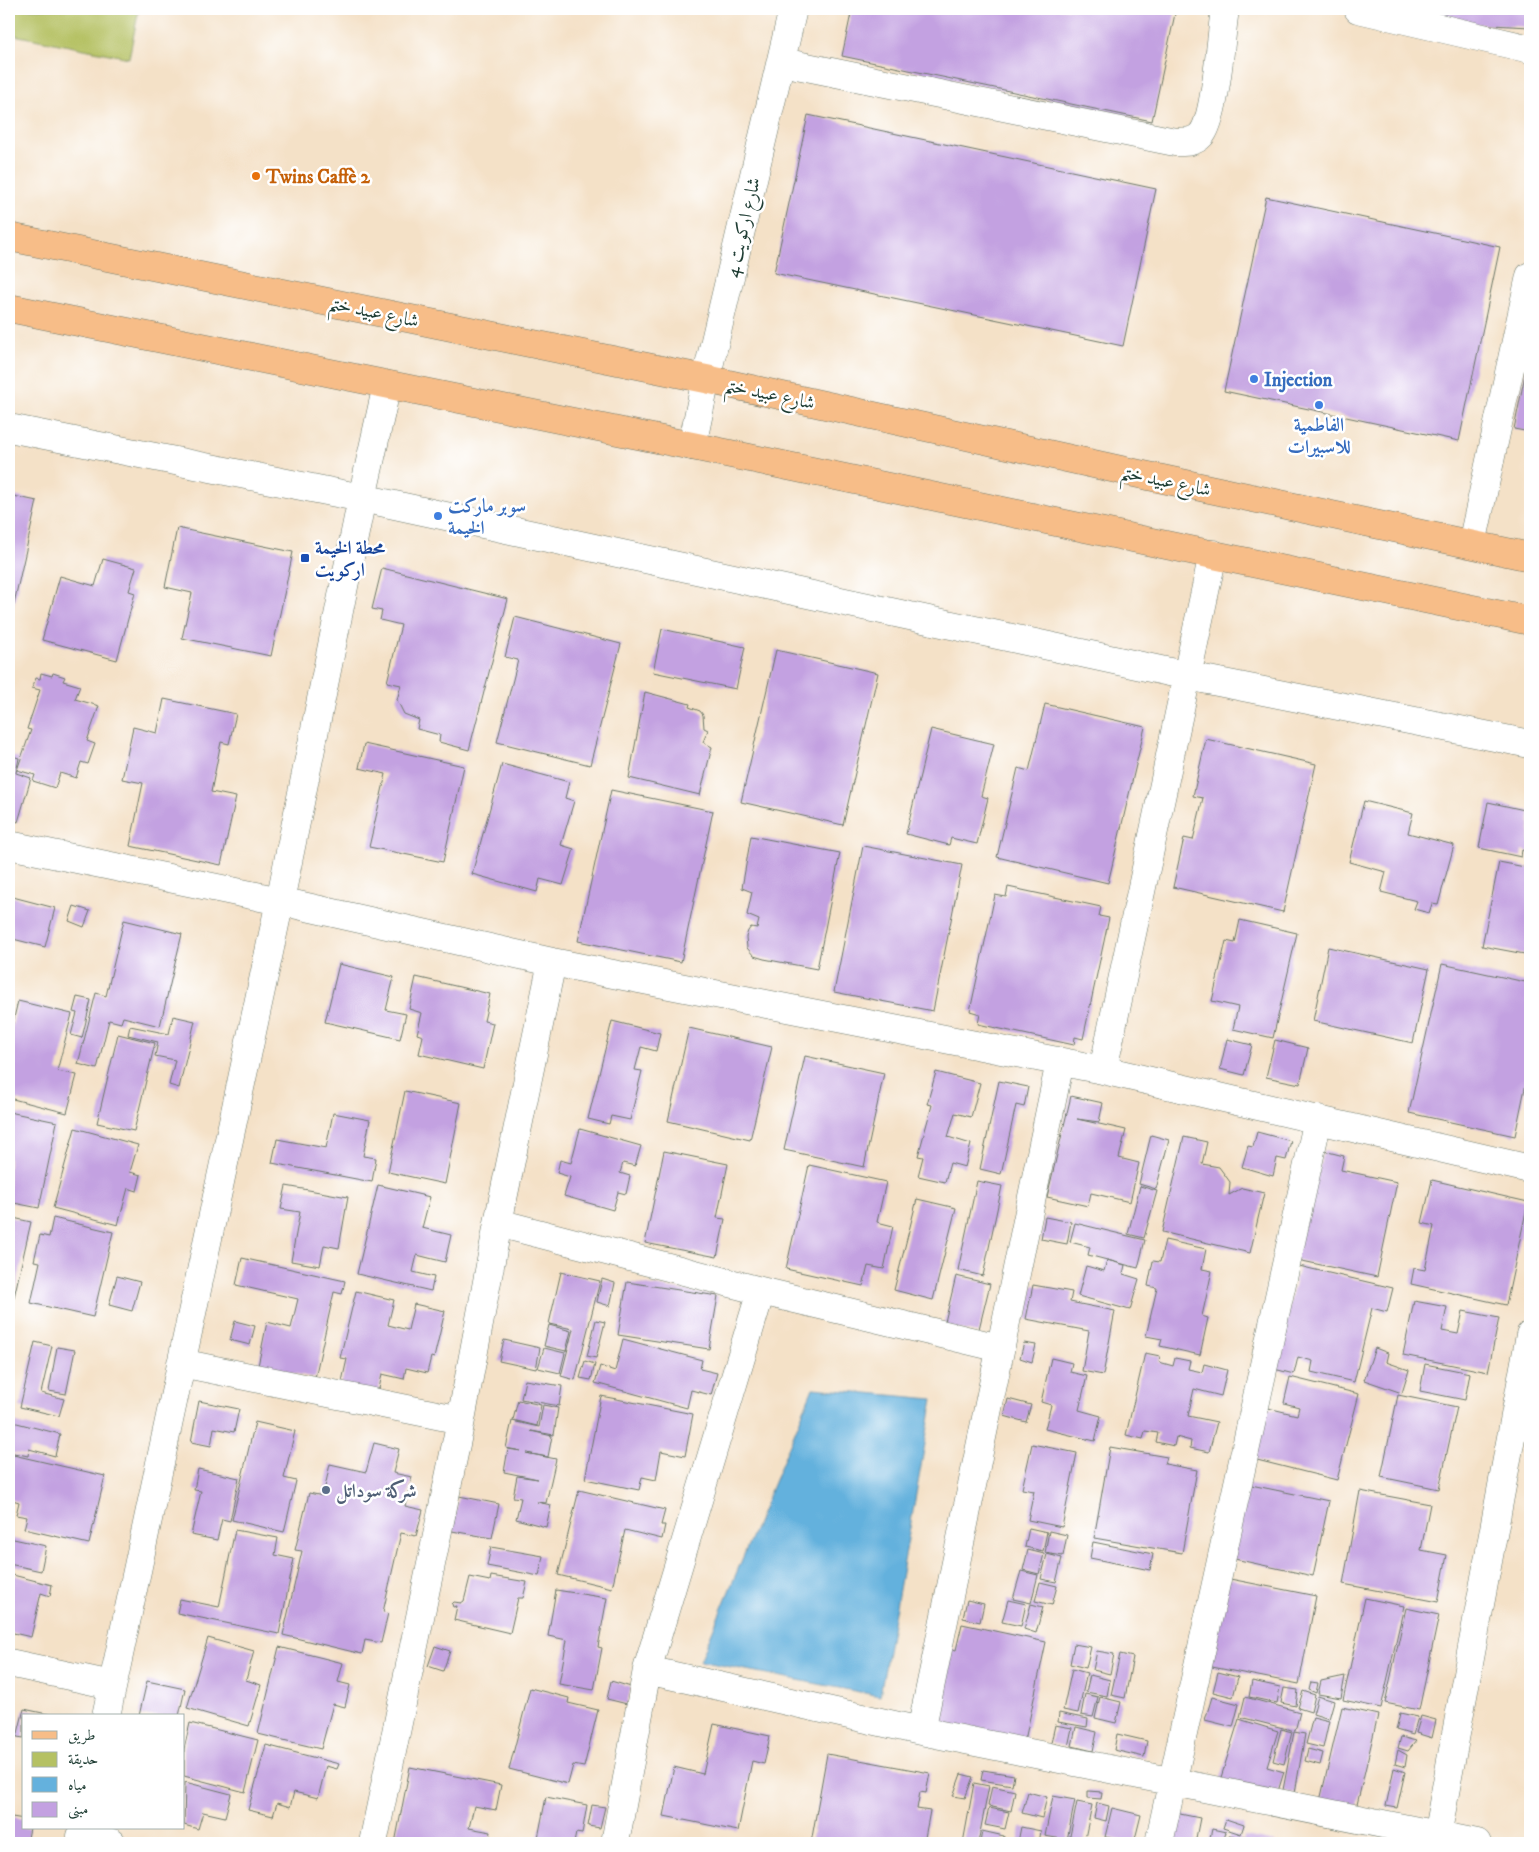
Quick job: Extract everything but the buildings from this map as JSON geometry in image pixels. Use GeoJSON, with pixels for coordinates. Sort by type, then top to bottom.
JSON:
{"type":"FeatureCollection","features":[{"type":"Feature","properties":{"kind":"main road","name":"شارع عبيد ختم"},"geometry":{"type":"LineString","coordinates":[[9,237],[706,379],[1129,472],[1530,556]]}},
{"type":"Feature","properties":{"kind":"main road"},"geometry":{"type":"LineString","coordinates":[[9,308],[692,446],[1530,621]]}},
{"type":"Feature","properties":{"kind":"street","name":"شارع اركويت 4"},"geometry":{"type":"LineString","coordinates":[[692,446],[793,9]]}},
{"type":"Feature","properties":{"kind":"street"},"geometry":{"type":"LineString","coordinates":[[782,62],[1175,142],[1190,142],[1200,136],[1207,123],[1213,103],[1225,9]]}},
{"type":"Feature","properties":{"kind":"street"},"geometry":{"type":"LineString","coordinates":[[1358,9],[1530,49]]}},
{"type":"Feature","properties":{"kind":"street"},"geometry":{"type":"LineString","coordinates":[[1472,544],[1530,276]]}},
{"type":"Feature","properties":{"kind":"street"},"geometry":{"type":"LineString","coordinates":[[106,1714],[280,901],[362,498],[387,385]]}},
{"type":"Feature","properties":{"kind":"street"},"geometry":{"type":"LineString","coordinates":[[9,428],[362,498],[1188,676],[1530,744]]}},
{"type":"Feature","properties":{"kind":"street"},"geometry":{"type":"LineString","coordinates":[[1103,1070],[1213,554]]}},
{"type":"Feature","properties":{"kind":"street"},"geometry":{"type":"LineString","coordinates":[[9,846],[280,901],[552,962],[1103,1070],[1530,1169]]}},
{"type":"Feature","properties":{"kind":"street"},"geometry":{"type":"LineString","coordinates":[[373,1843],[461,1420],[498,1223],[552,962]]}},
{"type":"Feature","properties":{"kind":"street"},"geometry":{"type":"LineString","coordinates":[[921,1731],[1060,1062]]}},
{"type":"Feature","properties":{"kind":"street"},"geometry":{"type":"LineString","coordinates":[[1159,1843],[1318,1120]]}},
{"type":"Feature","properties":{"kind":"street"},"geometry":{"type":"LineString","coordinates":[[498,1223],[761,1291],[1000,1348]]}},
{"type":"Feature","properties":{"kind":"street"},"geometry":{"type":"LineString","coordinates":[[614,1843],[648,1670],[761,1291]]}},
{"type":"Feature","properties":{"kind":"street"},"geometry":{"type":"LineString","coordinates":[[1437,1836],[1519,1465],[1530,1335]]}},
{"type":"Feature","properties":{"kind":"street"},"geometry":{"type":"LineString","coordinates":[[181,1363],[461,1420]]}},
{"type":"Feature","properties":{"kind":"street"},"geometry":{"type":"LineString","coordinates":[[9,1662],[112,1685]]}},
{"type":"Feature","properties":{"kind":"street"},"geometry":{"type":"LineString","coordinates":[[648,1670],[921,1731],[1477,1843]]}},
{"type":"Feature","properties":{"kind":"street"},"geometry":{"type":"LineString","coordinates":[[81,1836],[112,1843]]}},
{"type":"Feature","properties":{"kind":"green space"},"geometry":{"type":"Polygon","coordinates":[[[9,9],[139,9],[129,58],[9,34],[9,9]]]}},
{"type":"Feature","properties":{"kind":"water"},"geometry":{"type":"Polygon","coordinates":[[[813,1388],[933,1399],[880,1696],[700,1661],[813,1388]]]}},
{"type":"Feature","properties":{"kind":"place","name":"Twins Caffè 2"},"geometry":{"type":"Point","coordinates":[256,176]}},
{"type":"Feature","properties":{"kind":"place","name":"Injection"},"geometry":{"type":"Point","coordinates":[1254,379]}},
{"type":"Feature","properties":{"kind":"place","name":"الفاطمية للاسبيرات"},"geometry":{"type":"Point","coordinates":[1319,405]}},
{"type":"Feature","properties":{"kind":"place","name":"سوبر ماركت الخيمة"},"geometry":{"type":"Point","coordinates":[438,516]}},
{"type":"Feature","properties":{"kind":"place","name":"محطة الخيمة اركويت"},"geometry":{"type":"Point","coordinates":[305,558]}},
{"type":"Feature","properties":{"kind":"place","name":"شركة سوداتل"},"geometry":{"type":"Point","coordinates":[326,1490]}}]}
